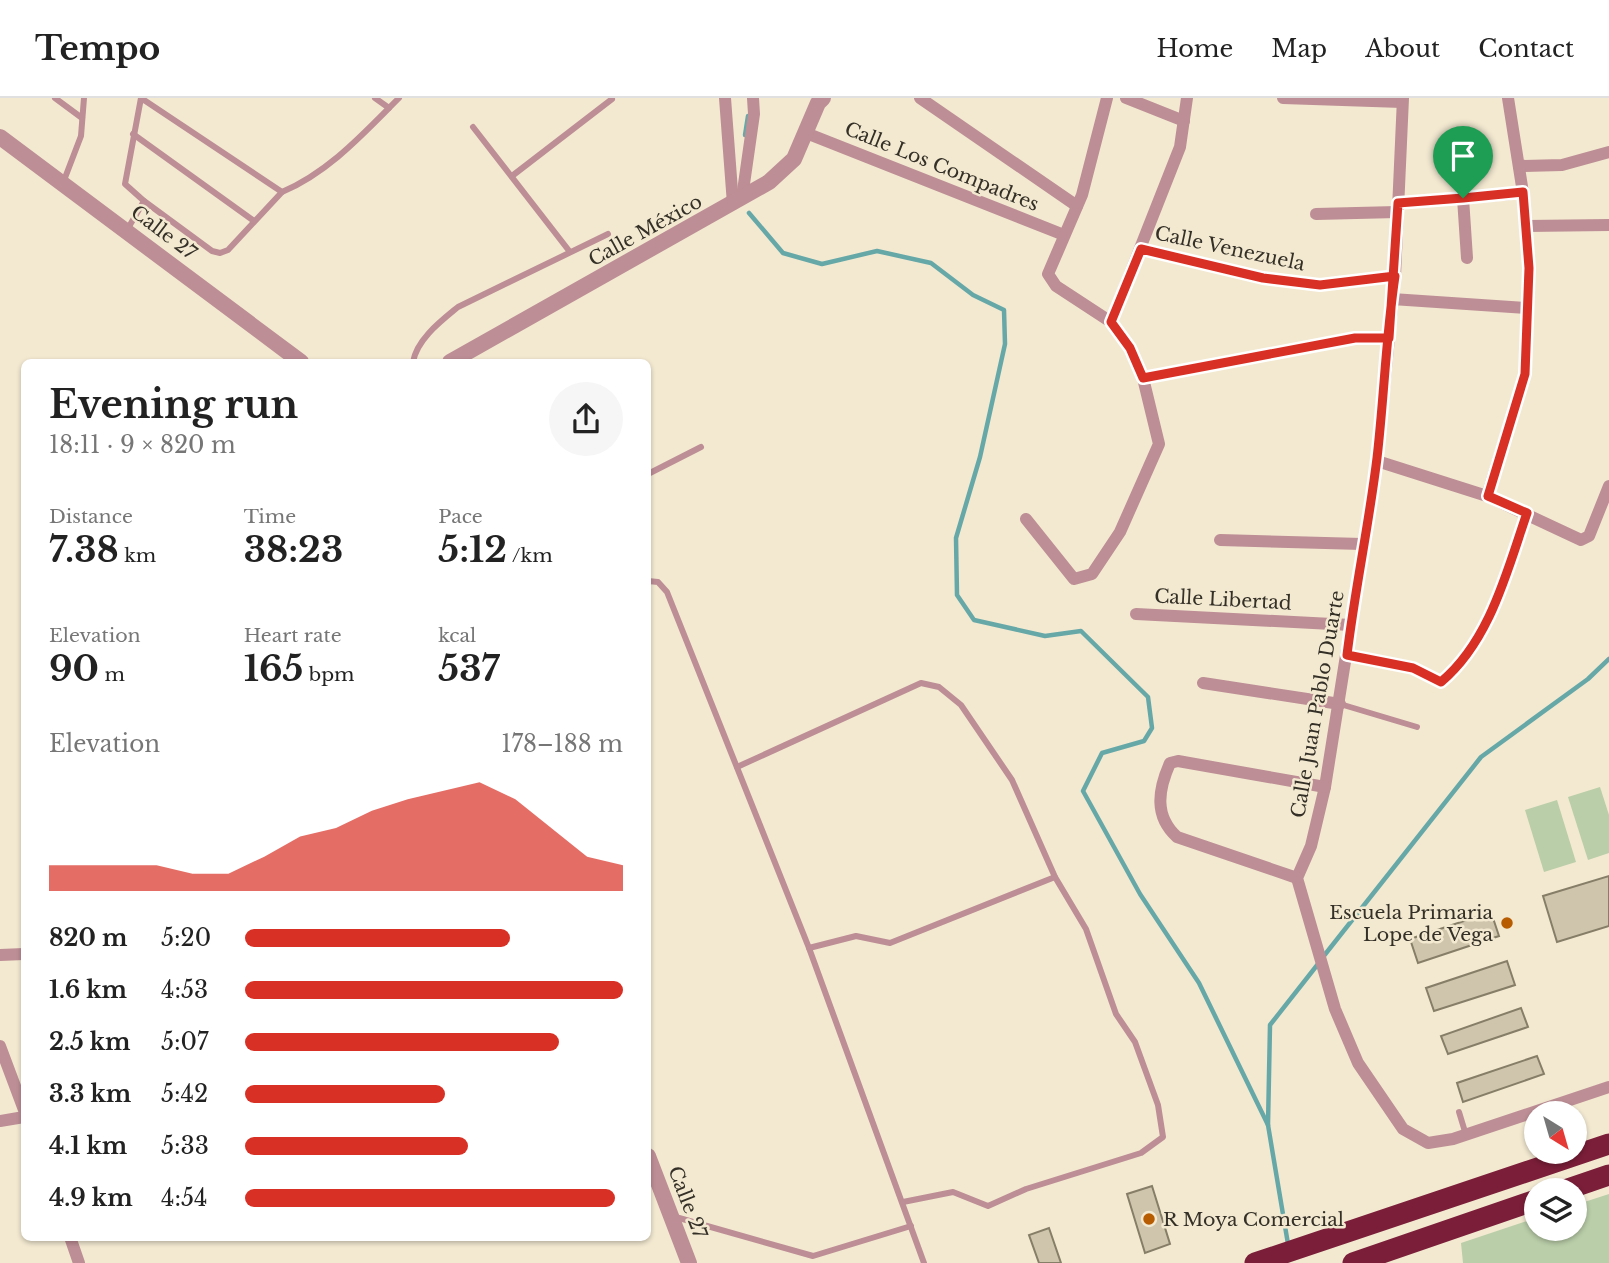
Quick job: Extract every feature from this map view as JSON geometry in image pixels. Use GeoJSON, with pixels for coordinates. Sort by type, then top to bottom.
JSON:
{"type":"FeatureCollection","features":[{"type":"Feature","properties":{"kind":"highway"},"geometry":{"type":"LineString","coordinates":[[1587,1150],[1609,1144]]}},
{"type":"Feature","properties":{"kind":"highway"},"geometry":{"type":"LineString","coordinates":[[1255,1263],[1544,1164]]}},
{"type":"Feature","properties":{"kind":"highway"},"geometry":{"type":"LineString","coordinates":[[1587,1182],[1609,1175]]}},
{"type":"Feature","properties":{"kind":"highway"},"geometry":{"type":"LineString","coordinates":[[1353,1263],[1524,1204]]}},
{"type":"Feature","properties":{"kind":"street"},"geometry":{"type":"LineString","coordinates":[[724,98],[741,199]]}},
{"type":"Feature","properties":{"kind":"street"},"geometry":{"type":"LineString","coordinates":[[741,199],[754,114],[753,98]]}},
{"type":"Feature","properties":{"kind":"street","name":"Calle México"},"geometry":{"type":"LineString","coordinates":[[455,359],[769,182],[794,159],[818,103],[823,98]]}},
{"type":"Feature","properties":{"kind":"street"},"geometry":{"type":"LineString","coordinates":[[920,98],[1077,206]]}},
{"type":"Feature","properties":{"kind":"street"},"geometry":{"type":"LineString","coordinates":[[1026,519],[1074,579],[1091,574],[1119,532],[1159,444],[1143,378],[1130,348],[1111,322],[1056,286],[1048,274],[1077,206],[1107,98]]}},
{"type":"Feature","properties":{"kind":"street"},"geometry":{"type":"LineString","coordinates":[[1126,98],[1184,121]]}},
{"type":"Feature","properties":{"kind":"street"},"geometry":{"type":"LineString","coordinates":[[1111,322],[1180,147],[1187,98]]}},
{"type":"Feature","properties":{"kind":"street"},"geometry":{"type":"LineString","coordinates":[[1283,98],[1403,100]]}},
{"type":"Feature","properties":{"kind":"street"},"geometry":{"type":"LineString","coordinates":[[1488,496],[1525,374],[1529,268],[1523,192],[1508,98]]}},
{"type":"Feature","properties":{"kind":"street","name":"Calle Juan Pablo Duarte"},"geometry":{"type":"LineString","coordinates":[[1297,878],[1311,846],[1325,787],[1377,461],[1395,276],[1403,100]]}},
{"type":"Feature","properties":{"kind":"street","name":"Calle Los Compadres"},"geometry":{"type":"LineString","coordinates":[[806,133],[1064,234]]}},
{"type":"Feature","properties":{"kind":"street","name":"Calle 27"},"geometry":{"type":"LineString","coordinates":[[0,137],[297,359]]}},
{"type":"Feature","properties":{"kind":"street"},"geometry":{"type":"LineString","coordinates":[[1519,166],[1562,165],[1609,152]]}},
{"type":"Feature","properties":{"kind":"street"},"geometry":{"type":"LineString","coordinates":[[1316,214],[1523,192]]}},
{"type":"Feature","properties":{"kind":"street"},"geometry":{"type":"LineString","coordinates":[[1463,198],[1467,258]]}},
{"type":"Feature","properties":{"kind":"street"},"geometry":{"type":"LineString","coordinates":[[1525,226],[1609,225]]}},
{"type":"Feature","properties":{"kind":"street","name":"Calle Venezuela"},"geometry":{"type":"LineString","coordinates":[[1141,249],[1263,278],[1320,285],[1395,276]]}},
{"type":"Feature","properties":{"kind":"street"},"geometry":{"type":"LineString","coordinates":[[1392,299],[1527,308]]}},
{"type":"Feature","properties":{"kind":"street"},"geometry":{"type":"LineString","coordinates":[[1143,378],[1355,338],[1389,338]]}},
{"type":"Feature","properties":{"kind":"street"},"geometry":{"type":"LineString","coordinates":[[1377,461],[1488,496],[1586,540],[1609,486]]}},
{"type":"Feature","properties":{"kind":"street"},"geometry":{"type":"LineString","coordinates":[[1347,655],[1413,668],[1441,682],[1459,663],[1499,597],[1527,513]]}},
{"type":"Feature","properties":{"kind":"street"},"geometry":{"type":"LineString","coordinates":[[1220,540],[1362,544]]}},
{"type":"Feature","properties":{"kind":"street","name":"Calle Libertad"},"geometry":{"type":"LineString","coordinates":[[1136,614],[1351,625]]}},
{"type":"Feature","properties":{"kind":"street"},"geometry":{"type":"LineString","coordinates":[[1203,682],[1340,704]]}},
{"type":"Feature","properties":{"kind":"street"},"geometry":{"type":"LineString","coordinates":[[1325,787],[1178,761],[1170,763],[1159,814],[1167,828],[1177,837],[1297,878],[1335,1009],[1358,1063],[1403,1129],[1428,1143],[1524,1118]]}},
{"type":"Feature","properties":{"kind":"street"},"geometry":{"type":"LineString","coordinates":[[0,955],[21,954]]}},
{"type":"Feature","properties":{"kind":"street"},"geometry":{"type":"LineString","coordinates":[[0,1046],[21,1102]]}},
{"type":"Feature","properties":{"kind":"street"},"geometry":{"type":"LineString","coordinates":[[1576,1101],[1609,1087]]}},
{"type":"Feature","properties":{"kind":"street"},"geometry":{"type":"LineString","coordinates":[[0,1121],[21,1118]]}},
{"type":"Feature","properties":{"kind":"street","name":"Calle 27"},"geometry":{"type":"LineString","coordinates":[[651,1164],[689,1263]]}},
{"type":"Feature","properties":{"kind":"street"},"geometry":{"type":"LineString","coordinates":[[71,1241],[79,1263]]}},
{"type":"Feature","properties":{"kind":"lane"},"geometry":{"type":"LineString","coordinates":[[55,98],[82,118]]}},
{"type":"Feature","properties":{"kind":"lane"},"geometry":{"type":"LineString","coordinates":[[63,183],[81,136],[84,98]]}},
{"type":"Feature","properties":{"kind":"lane"},"geometry":{"type":"LineString","coordinates":[[282,191],[141,98],[125,184],[212,251],[220,253],[228,250],[282,191],[323,169],[399,98]]}},
{"type":"Feature","properties":{"kind":"lane"},"geometry":{"type":"LineString","coordinates":[[375,98],[389,108]]}},
{"type":"Feature","properties":{"kind":"lane"},"geometry":{"type":"LineString","coordinates":[[512,176],[612,99]]}},
{"type":"Feature","properties":{"kind":"lane"},"geometry":{"type":"LineString","coordinates":[[473,127],[570,252]]}},
{"type":"Feature","properties":{"kind":"lane"},"geometry":{"type":"LineString","coordinates":[[133,134],[254,222]]}},
{"type":"Feature","properties":{"kind":"lane"},"geometry":{"type":"LineString","coordinates":[[127,231],[144,201]]}},
{"type":"Feature","properties":{"kind":"lane"},"geometry":{"type":"LineString","coordinates":[[414,359],[415,352],[438,323],[458,307],[608,234]]}},
{"type":"Feature","properties":{"kind":"lane"},"geometry":{"type":"LineString","coordinates":[[651,472],[701,447]]}},
{"type":"Feature","properties":{"kind":"lane"},"geometry":{"type":"LineString","coordinates":[[651,581],[658,582],[667,592],[808,948],[924,1263]]}},
{"type":"Feature","properties":{"kind":"lane"},"geometry":{"type":"LineString","coordinates":[[737,767],[921,683],[939,687],[961,705],[1013,780],[1055,877],[1086,929],[1116,1014],[1135,1042],[1158,1105],[1163,1137],[1142,1153],[1027,1189],[988,1206],[953,1192],[903,1202]]}},
{"type":"Feature","properties":{"kind":"lane"},"geometry":{"type":"LineString","coordinates":[[1340,704],[1417,727]]}},
{"type":"Feature","properties":{"kind":"lane"},"geometry":{"type":"LineString","coordinates":[[808,948],[856,936],[890,943],[1055,877]]}},
{"type":"Feature","properties":{"kind":"lane"},"geometry":{"type":"LineString","coordinates":[[1459,1112],[1466,1135]]}},
{"type":"Feature","properties":{"kind":"lane"},"geometry":{"type":"LineString","coordinates":[[671,1215],[813,1256],[911,1226]]}},
{"type":"Feature","properties":{"kind":"green space"},"geometry":{"type":"Polygon","coordinates":[[[1600,787],[1609,815],[1609,853],[1588,860],[1568,797],[1600,787]]]}},
{"type":"Feature","properties":{"kind":"green space"},"geometry":{"type":"Polygon","coordinates":[[[1557,800],[1576,862],[1544,872],[1525,810],[1557,800]]]}},
{"type":"Feature","properties":{"kind":"green space"},"geometry":{"type":"Polygon","coordinates":[[[1609,1194],[1609,1263],[1463,1263],[1461,1243],[1524,1222],[1524,1241],[1587,1241],[1587,1201],[1609,1194]]]}},
{"type":"Feature","properties":{"kind":"building"},"geometry":{"type":"Polygon","coordinates":[[[1609,876],[1609,926],[1557,942],[1543,896],[1609,876]]]}},
{"type":"Feature","properties":{"kind":"building"},"geometry":{"type":"Polygon","coordinates":[[[1491,912],[1499,936],[1418,963],[1410,939],[1491,912]]]}},
{"type":"Feature","properties":{"kind":"building"},"geometry":{"type":"Polygon","coordinates":[[[1507,961],[1515,985],[1434,1011],[1426,988],[1507,961]]]}},
{"type":"Feature","properties":{"kind":"building"},"geometry":{"type":"Polygon","coordinates":[[[1521,1008],[1528,1027],[1448,1054],[1441,1036],[1521,1008]]]}},
{"type":"Feature","properties":{"kind":"building"},"geometry":{"type":"Polygon","coordinates":[[[1537,1056],[1544,1074],[1463,1102],[1457,1083],[1537,1056]]]}},
{"type":"Feature","properties":{"kind":"building","name":"R Moya Comercial"},"geometry":{"type":"Polygon","coordinates":[[[1152,1186],[1170,1244],[1145,1253],[1127,1194],[1152,1186]]]}},
{"type":"Feature","properties":{"kind":"building"},"geometry":{"type":"Polygon","coordinates":[[[1049,1228],[1061,1263],[1039,1263],[1029,1235],[1049,1228]]]}},
{"type":"Feature","properties":{"kind":"waterway"},"geometry":{"type":"LineString","coordinates":[[745,135],[748,116]]}},
{"type":"Feature","properties":{"kind":"waterway"},"geometry":{"type":"LineString","coordinates":[[749,213],[783,253],[822,264],[877,251],[931,263],[973,295],[1004,310],[1005,344],[980,457],[956,538],[957,595],[974,620],[1045,636],[1081,631],[1148,697],[1152,728],[1144,741],[1102,753],[1083,791],[1140,894],[1199,983],[1268,1125]]}},
{"type":"Feature","properties":{"kind":"waterway"},"geometry":{"type":"LineString","coordinates":[[1323,957],[1481,757],[1588,679],[1609,659]]}},
{"type":"Feature","properties":{"kind":"waterway"},"geometry":{"type":"LineString","coordinates":[[1288,1244],[1268,1125],[1270,1025],[1318,964]]}},
{"type":"Feature","properties":{"kind":"place","name":"Escuela Primaria Lope de Vega"},"geometry":{"type":"Point","coordinates":[1507,923]}},
{"type":"Feature","properties":{"kind":"place","name":"R Moya Comercial"},"geometry":{"type":"Point","coordinates":[1149,1219]}},
{"type":"Feature","properties":{"kind":"route"},"geometry":{"type":"LineString","coordinates":[[1463,198],[1398,203],[1395,276],[1389,338],[1355,338],[1143,378],[1130,348],[1111,322],[1141,249],[1263,278],[1320,285],[1395,276],[1392,299],[1389,338],[1377,461],[1362,544],[1347,655],[1413,668],[1441,682],[1459,663],[1499,597],[1527,513],[1488,496],[1525,374],[1529,268],[1523,192],[1463,198]]}}]}
